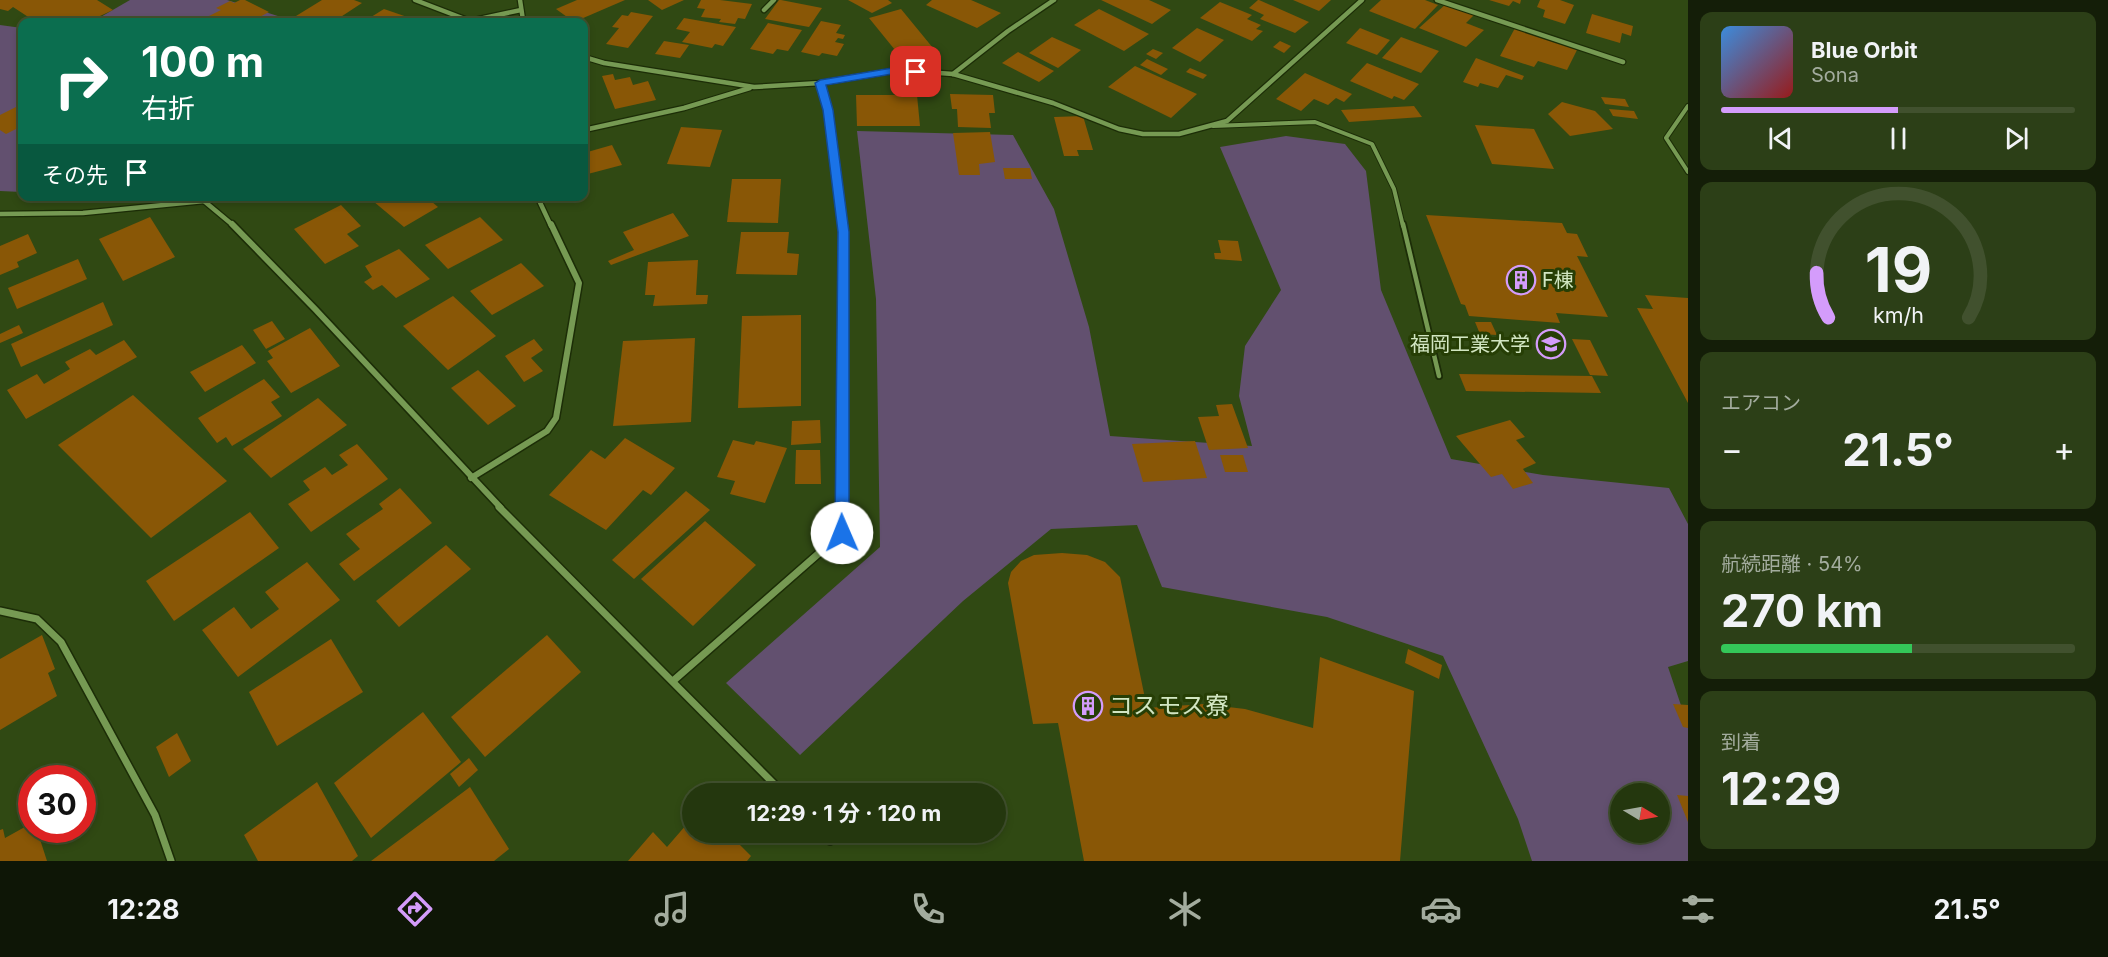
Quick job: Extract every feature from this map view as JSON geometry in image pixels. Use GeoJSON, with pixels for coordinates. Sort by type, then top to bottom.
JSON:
{"type":"FeatureCollection","features":[{"type":"Feature","properties":{"kind":"street"},"geometry":{"type":"LineString","coordinates":[[414,0],[462,18]]}},
{"type":"Feature","properties":{"kind":"street"},"geometry":{"type":"LineString","coordinates":[[520,0],[524,18]]}},
{"type":"Feature","properties":{"kind":"street"},"geometry":{"type":"LineString","coordinates":[[764,10],[774,0]]}},
{"type":"Feature","properties":{"kind":"street"},"geometry":{"type":"LineString","coordinates":[[953,74],[1008,31],[1054,0]]}},
{"type":"Feature","properties":{"kind":"street"},"geometry":{"type":"LineString","coordinates":[[588,58],[604,63],[754,87],[820,83],[898,70],[953,74],[1053,103],[1127,131],[1143,134],[1179,134],[1227,121],[1362,0]]}},
{"type":"Feature","properties":{"kind":"street"},"geometry":{"type":"LineString","coordinates":[[1437,0],[1623,62]]}},
{"type":"Feature","properties":{"kind":"street"},"geometry":{"type":"LineString","coordinates":[[484,18],[521,10]]}},
{"type":"Feature","properties":{"kind":"street"},"geometry":{"type":"LineString","coordinates":[[673,681],[842,533],[844,232],[828,110],[820,83]]}},
{"type":"Feature","properties":{"kind":"street"},"geometry":{"type":"LineString","coordinates":[[588,129],[684,108],[754,87]]}},
{"type":"Feature","properties":{"kind":"street"},"geometry":{"type":"LineString","coordinates":[[0,214],[82,213],[204,201],[222,214],[315,309],[471,478],[773,783]]}},
{"type":"Feature","properties":{"kind":"street"},"geometry":{"type":"LineString","coordinates":[[471,478],[548,431],[556,418],[579,283],[539,201]]}},
{"type":"Feature","properties":{"kind":"street"},"geometry":{"type":"LineString","coordinates":[[0,611],[37,619],[61,642],[155,814],[171,861]]}},
{"type":"Feature","properties":{"kind":"lane"},"geometry":{"type":"LineString","coordinates":[[1688,106],[1666,138],[1688,172]]}},
{"type":"Feature","properties":{"kind":"lane"},"geometry":{"type":"LineString","coordinates":[[1210,126],[1315,122],[1372,144],[1394,189],[1439,376]]}},
{"type":"Feature","properties":{"kind":"shaded area"},"geometry":{"type":"Polygon","coordinates":[[[130,0],[227,0],[284,18],[99,18],[130,0]]]}},
{"type":"Feature","properties":{"kind":"shaded area"},"geometry":{"type":"Polygon","coordinates":[[[0,25],[18,27],[18,192],[0,191],[0,25]]]}},
{"type":"Feature","properties":{"kind":"shaded area"},"geometry":{"type":"Polygon","coordinates":[[[857,131],[1013,135],[1054,209],[1089,327],[1110,436],[1252,446],[1239,396],[1245,346],[1281,290],[1220,147],[1286,136],[1345,144],[1366,171],[1381,290],[1451,459],[1543,475],[1669,488],[1688,524],[1688,661],[1668,667],[1688,726],[1688,861],[1532,861],[1518,819],[1443,656],[1327,617],[1162,587],[1137,525],[1051,529],[963,601],[800,755],[726,683],[880,547],[876,299],[857,131]]]}},
{"type":"Feature","properties":{"kind":"building"},"geometry":{"type":"Polygon","coordinates":[[[0,0],[97,0],[113,10],[96,18],[30,18],[13,7],[8,11],[0,9],[0,0]]]}},
{"type":"Feature","properties":{"kind":"building"},"geometry":{"type":"Polygon","coordinates":[[[245,0],[269,12],[258,18],[205,18],[221,10],[216,8],[230,1],[234,3],[245,0]]]}},
{"type":"Feature","properties":{"kind":"building"},"geometry":{"type":"Polygon","coordinates":[[[322,0],[354,0],[362,3],[339,18],[296,16],[322,0]]]}},
{"type":"Feature","properties":{"kind":"building"},"geometry":{"type":"Polygon","coordinates":[[[577,0],[625,0],[583,18],[568,18],[556,9],[577,0]]]}},
{"type":"Feature","properties":{"kind":"building"},"geometry":{"type":"Polygon","coordinates":[[[648,0],[684,0],[662,10],[648,0]]]}},
{"type":"Feature","properties":{"kind":"building"},"geometry":{"type":"Polygon","coordinates":[[[701,0],[752,4],[745,19],[738,18],[735,24],[719,22],[721,19],[701,17],[705,9],[697,8],[701,0]]]}},
{"type":"Feature","properties":{"kind":"building"},"geometry":{"type":"Polygon","coordinates":[[[779,0],[822,8],[809,27],[765,19],[779,0]]]}},
{"type":"Feature","properties":{"kind":"building"},"geometry":{"type":"Polygon","coordinates":[[[848,0],[888,0],[892,3],[872,13],[848,0]]]}},
{"type":"Feature","properties":{"kind":"building"},"geometry":{"type":"Polygon","coordinates":[[[932,0],[971,0],[1001,13],[977,28],[926,5],[932,0]]]}},
{"type":"Feature","properties":{"kind":"building"},"geometry":{"type":"Polygon","coordinates":[[[1101,0],[1149,0],[1171,10],[1152,24],[1101,0]]]}},
{"type":"Feature","properties":{"kind":"building"},"geometry":{"type":"Polygon","coordinates":[[[1258,0],[1309,22],[1295,33],[1260,19],[1264,15],[1249,8],[1258,0]]]}},
{"type":"Feature","properties":{"kind":"building"},"geometry":{"type":"Polygon","coordinates":[[[1293,0],[1331,0],[1319,11],[1293,0]]]}},
{"type":"Feature","properties":{"kind":"building"},"geometry":{"type":"Polygon","coordinates":[[[1381,0],[1425,0],[1438,5],[1415,29],[1369,11],[1381,0]]]}},
{"type":"Feature","properties":{"kind":"building"},"geometry":{"type":"Polygon","coordinates":[[[1489,0],[1521,0],[1520,4],[1513,1],[1509,6],[1489,0]]]}},
{"type":"Feature","properties":{"kind":"building"},"geometry":{"type":"Polygon","coordinates":[[[1540,0],[1560,0],[1574,5],[1565,24],[1543,17],[1545,10],[1537,7],[1540,0]]]}},
{"type":"Feature","properties":{"kind":"building"},"geometry":{"type":"Polygon","coordinates":[[[1220,2],[1252,15],[1247,19],[1261,25],[1256,29],[1263,31],[1252,41],[1200,18],[1220,2]]]}},
{"type":"Feature","properties":{"kind":"building"},"geometry":{"type":"Polygon","coordinates":[[[1446,4],[1474,15],[1466,23],[1484,30],[1466,47],[1419,28],[1446,4]]]}},
{"type":"Feature","properties":{"kind":"building"},"geometry":{"type":"Polygon","coordinates":[[[384,9],[410,18],[369,18],[384,9]]]}},
{"type":"Feature","properties":{"kind":"building"},"geometry":{"type":"Polygon","coordinates":[[[901,9],[933,48],[916,52],[911,46],[895,50],[869,18],[901,9]]]}},
{"type":"Feature","properties":{"kind":"building"},"geometry":{"type":"Polygon","coordinates":[[[1099,9],[1149,34],[1124,51],[1074,25],[1099,9]]]}},
{"type":"Feature","properties":{"kind":"building"},"geometry":{"type":"Polygon","coordinates":[[[631,12],[653,16],[628,48],[606,44],[619,28],[612,27],[622,15],[628,16],[631,12]]]}},
{"type":"Feature","properties":{"kind":"building"},"geometry":{"type":"Polygon","coordinates":[[[1592,14],[1633,26],[1631,36],[1622,33],[1620,43],[1586,33],[1592,14]]]}},
{"type":"Feature","properties":{"kind":"building"},"geometry":{"type":"Polygon","coordinates":[[[684,18],[736,27],[723,46],[715,44],[712,48],[682,42],[690,32],[676,29],[684,18]]]}},
{"type":"Feature","properties":{"kind":"building"},"geometry":{"type":"Polygon","coordinates":[[[821,21],[841,25],[836,33],[845,35],[843,39],[838,38],[835,42],[844,44],[837,56],[822,53],[819,56],[801,52],[821,21]]]}},
{"type":"Feature","properties":{"kind":"building"},"geometry":{"type":"Polygon","coordinates":[[[768,23],[802,30],[788,51],[777,49],[773,54],[750,49],[768,23]]]}},
{"type":"Feature","properties":{"kind":"building"},"geometry":{"type":"Polygon","coordinates":[[[1197,28],[1224,40],[1200,62],[1172,48],[1197,28]]]}},
{"type":"Feature","properties":{"kind":"building"},"geometry":{"type":"Polygon","coordinates":[[[1360,28],[1390,40],[1377,55],[1346,43],[1360,28]]]}},
{"type":"Feature","properties":{"kind":"building"},"geometry":{"type":"Polygon","coordinates":[[[1515,28],[1578,48],[1567,70],[1538,61],[1534,67],[1500,56],[1515,28]]]}},
{"type":"Feature","properties":{"kind":"building"},"geometry":{"type":"Polygon","coordinates":[[[1052,37],[1081,50],[1058,68],[1029,53],[1052,37]]]}},
{"type":"Feature","properties":{"kind":"building"},"geometry":{"type":"Polygon","coordinates":[[[1401,37],[1439,51],[1421,73],[1382,58],[1401,37]]]}},
{"type":"Feature","properties":{"kind":"building"},"geometry":{"type":"Polygon","coordinates":[[[664,41],[689,45],[680,58],[655,54],[664,41]]]}},
{"type":"Feature","properties":{"kind":"building"},"geometry":{"type":"Polygon","coordinates":[[[1280,41],[1291,46],[1284,53],[1273,47],[1280,41]]]}},
{"type":"Feature","properties":{"kind":"building"},"geometry":{"type":"Polygon","coordinates":[[[1153,49],[1163,53],[1156,59],[1146,54],[1153,49]]]}},
{"type":"Feature","properties":{"kind":"building"},"geometry":{"type":"Polygon","coordinates":[[[1018,52],[1054,71],[1039,82],[1002,63],[1018,52]]]}},
{"type":"Feature","properties":{"kind":"building"},"geometry":{"type":"Polygon","coordinates":[[[1476,58],[1524,76],[1522,80],[1506,75],[1498,88],[1480,83],[1478,87],[1463,82],[1476,58]]]}},
{"type":"Feature","properties":{"kind":"building"},"geometry":{"type":"Polygon","coordinates":[[[1147,59],[1168,69],[1161,75],[1140,65],[1147,59]]]}},
{"type":"Feature","properties":{"kind":"building"},"geometry":{"type":"Polygon","coordinates":[[[1367,63],[1419,84],[1404,100],[1394,96],[1392,99],[1350,81],[1367,63]]]}},
{"type":"Feature","properties":{"kind":"building"},"geometry":{"type":"Polygon","coordinates":[[[1135,66],[1197,94],[1171,118],[1108,87],[1135,66]]]}},
{"type":"Feature","properties":{"kind":"building"},"geometry":{"type":"Polygon","coordinates":[[[1190,68],[1207,75],[1203,79],[1186,72],[1190,68]]]}},
{"type":"Feature","properties":{"kind":"building"},"geometry":{"type":"Polygon","coordinates":[[[1305,73],[1352,94],[1344,102],[1336,98],[1328,105],[1314,99],[1301,111],[1276,99],[1305,73]]]}},
{"type":"Feature","properties":{"kind":"building"},"geometry":{"type":"Polygon","coordinates":[[[613,74],[615,80],[630,77],[633,85],[648,81],[656,100],[615,109],[602,76],[613,74]]]}},
{"type":"Feature","properties":{"kind":"building"},"geometry":{"type":"Polygon","coordinates":[[[950,94],[993,95],[995,113],[989,113],[991,128],[958,127],[957,109],[952,109],[950,94]]]}},
{"type":"Feature","properties":{"kind":"building"},"geometry":{"type":"Polygon","coordinates":[[[856,95],[917,95],[920,126],[857,126],[856,95]]]}},
{"type":"Feature","properties":{"kind":"building"},"geometry":{"type":"Polygon","coordinates":[[[1601,97],[1625,99],[1629,107],[1605,104],[1601,97]]]}},
{"type":"Feature","properties":{"kind":"building"},"geometry":{"type":"Polygon","coordinates":[[[1562,102],[1595,111],[1613,129],[1570,136],[1548,114],[1562,102]]]}},
{"type":"Feature","properties":{"kind":"building"},"geometry":{"type":"Polygon","coordinates":[[[18,106],[18,128],[6,134],[0,130],[0,115],[18,106]]]}},
{"type":"Feature","properties":{"kind":"building"},"geometry":{"type":"Polygon","coordinates":[[[1414,106],[1422,117],[1349,122],[1341,110],[1414,106]]]}},
{"type":"Feature","properties":{"kind":"building"},"geometry":{"type":"Polygon","coordinates":[[[1609,109],[1634,111],[1638,119],[1613,116],[1609,109]]]}},
{"type":"Feature","properties":{"kind":"building"},"geometry":{"type":"Polygon","coordinates":[[[1083,116],[1093,150],[1077,150],[1079,156],[1064,156],[1054,117],[1083,116]]]}},
{"type":"Feature","properties":{"kind":"building"},"geometry":{"type":"Polygon","coordinates":[[[1475,125],[1534,129],[1554,169],[1492,164],[1475,125]]]}},
{"type":"Feature","properties":{"kind":"building"},"geometry":{"type":"Polygon","coordinates":[[[681,127],[722,130],[710,167],[667,164],[681,127]]]}},
{"type":"Feature","properties":{"kind":"building"},"geometry":{"type":"Polygon","coordinates":[[[990,132],[995,162],[979,164],[980,175],[959,175],[953,133],[990,132]]]}},
{"type":"Feature","properties":{"kind":"building"},"geometry":{"type":"Polygon","coordinates":[[[612,145],[622,165],[588,174],[588,152],[612,145]]]}},
{"type":"Feature","properties":{"kind":"building"},"geometry":{"type":"Polygon","coordinates":[[[1003,168],[1030,168],[1032,179],[1005,179],[1003,168]]]}},
{"type":"Feature","properties":{"kind":"building"},"geometry":{"type":"Polygon","coordinates":[[[732,179],[781,179],[778,223],[727,222],[732,179]]]}},
{"type":"Feature","properties":{"kind":"building"},"geometry":{"type":"Polygon","coordinates":[[[373,201],[431,201],[438,207],[404,227],[373,201]]]}},
{"type":"Feature","properties":{"kind":"building"},"geometry":{"type":"Polygon","coordinates":[[[341,205],[361,226],[347,234],[359,246],[325,264],[294,229],[341,205]]]}},
{"type":"Feature","properties":{"kind":"building"},"geometry":{"type":"Polygon","coordinates":[[[673,213],[689,236],[611,265],[608,261],[634,250],[623,232],[673,213]]]}},
{"type":"Feature","properties":{"kind":"building","name":"F棟"},"geometry":{"type":"Polygon","coordinates":[[[1426,215],[1562,223],[1567,233],[1577,234],[1588,257],[1577,256],[1608,317],[1556,313],[1560,323],[1469,316],[1465,305],[1461,304],[1426,215]]]}},
{"type":"Feature","properties":{"kind":"building"},"geometry":{"type":"Polygon","coordinates":[[[150,217],[175,257],[123,281],[99,239],[150,217]]]}},
{"type":"Feature","properties":{"kind":"building"},"geometry":{"type":"Polygon","coordinates":[[[480,217],[503,240],[448,269],[425,245],[480,217]]]}},
{"type":"Feature","properties":{"kind":"building"},"geometry":{"type":"Polygon","coordinates":[[[741,232],[789,232],[787,253],[799,254],[797,275],[736,274],[741,232]]]}},
{"type":"Feature","properties":{"kind":"building"},"geometry":{"type":"Polygon","coordinates":[[[28,234],[37,253],[17,262],[19,267],[0,275],[0,246],[28,234]]]}},
{"type":"Feature","properties":{"kind":"building"},"geometry":{"type":"Polygon","coordinates":[[[1218,240],[1238,241],[1242,261],[1215,259],[1214,253],[1221,253],[1218,240]]]}},
{"type":"Feature","properties":{"kind":"building"},"geometry":{"type":"Polygon","coordinates":[[[399,249],[430,279],[396,298],[382,285],[373,290],[364,282],[372,277],[365,266],[399,249]]]}},
{"type":"Feature","properties":{"kind":"building"},"geometry":{"type":"Polygon","coordinates":[[[78,259],[87,279],[17,309],[8,288],[78,259]]]}},
{"type":"Feature","properties":{"kind":"building"},"geometry":{"type":"Polygon","coordinates":[[[698,260],[696,295],[708,295],[707,304],[653,306],[655,295],[645,295],[648,262],[698,260]]]}},
{"type":"Feature","properties":{"kind":"building"},"geometry":{"type":"Polygon","coordinates":[[[521,263],[544,286],[492,315],[470,291],[521,263]]]}},
{"type":"Feature","properties":{"kind":"building"},"geometry":{"type":"Polygon","coordinates":[[[1645,295],[1688,298],[1688,403],[1637,308],[1653,309],[1645,295]]]}},
{"type":"Feature","properties":{"kind":"building"},"geometry":{"type":"Polygon","coordinates":[[[453,296],[496,336],[448,370],[403,326],[453,296]]]}},
{"type":"Feature","properties":{"kind":"building"},"geometry":{"type":"Polygon","coordinates":[[[103,302],[113,325],[21,367],[11,344],[103,302]]]}},
{"type":"Feature","properties":{"kind":"building"},"geometry":{"type":"Polygon","coordinates":[[[801,315],[801,406],[738,408],[742,316],[801,315]]]}},
{"type":"Feature","properties":{"kind":"building"},"geometry":{"type":"Polygon","coordinates":[[[272,321],[285,339],[266,349],[253,330],[272,321]]]}},
{"type":"Feature","properties":{"kind":"building"},"geometry":{"type":"Polygon","coordinates":[[[1475,322],[1491,322],[1497,335],[1480,334],[1475,322]]]}},
{"type":"Feature","properties":{"kind":"building"},"geometry":{"type":"Polygon","coordinates":[[[19,325],[23,333],[0,343],[0,334],[19,325]]]}},
{"type":"Feature","properties":{"kind":"building"},"geometry":{"type":"Polygon","coordinates":[[[310,328],[340,366],[291,393],[267,361],[273,358],[268,351],[310,328]]]}},
{"type":"Feature","properties":{"kind":"building"},"geometry":{"type":"Polygon","coordinates":[[[695,338],[691,422],[613,426],[623,341],[695,338]]]}},
{"type":"Feature","properties":{"kind":"building"},"geometry":{"type":"Polygon","coordinates":[[[534,339],[543,350],[531,358],[543,371],[524,382],[505,356],[534,339]]]}},
{"type":"Feature","properties":{"kind":"building"},"geometry":{"type":"Polygon","coordinates":[[[1572,339],[1590,340],[1608,376],[1590,375],[1572,339]]]}},
{"type":"Feature","properties":{"kind":"building"},"geometry":{"type":"Polygon","coordinates":[[[124,340],[137,357],[26,419],[7,390],[37,374],[44,384],[70,369],[65,362],[90,349],[96,355],[124,340]]]}},
{"type":"Feature","properties":{"kind":"building"},"geometry":{"type":"Polygon","coordinates":[[[242,345],[256,363],[205,392],[190,372],[242,345]]]}},
{"type":"Feature","properties":{"kind":"building"},"geometry":{"type":"Polygon","coordinates":[[[478,370],[516,406],[488,425],[451,388],[478,370]]]}},
{"type":"Feature","properties":{"kind":"building"},"geometry":{"type":"Polygon","coordinates":[[[1459,374],[1592,376],[1601,393],[1466,391],[1459,374]]]}},
{"type":"Feature","properties":{"kind":"building"},"geometry":{"type":"Polygon","coordinates":[[[264,379],[280,397],[271,402],[282,416],[232,446],[226,437],[217,443],[198,418],[264,379]]]}},
{"type":"Feature","properties":{"kind":"building"},"geometry":{"type":"Polygon","coordinates":[[[133,395],[227,481],[151,538],[58,445],[133,395]]]}},
{"type":"Feature","properties":{"kind":"building"},"geometry":{"type":"Polygon","coordinates":[[[318,398],[347,425],[271,478],[243,449],[318,398]]]}},
{"type":"Feature","properties":{"kind":"building"},"geometry":{"type":"Polygon","coordinates":[[[1232,404],[1248,448],[1209,450],[1198,417],[1219,416],[1216,405],[1232,404]]]}},
{"type":"Feature","properties":{"kind":"building"},"geometry":{"type":"Polygon","coordinates":[[[820,420],[821,443],[791,445],[792,421],[820,420]]]}},
{"type":"Feature","properties":{"kind":"building"},"geometry":{"type":"Polygon","coordinates":[[[1510,420],[1525,437],[1516,440],[1536,463],[1523,469],[1533,483],[1513,489],[1502,474],[1491,477],[1456,436],[1510,420]]]}},
{"type":"Feature","properties":{"kind":"building"},"geometry":{"type":"Polygon","coordinates":[[[625,438],[675,468],[651,495],[643,490],[606,530],[549,495],[591,450],[605,459],[625,438]]]}},
{"type":"Feature","properties":{"kind":"building"},"geometry":{"type":"Polygon","coordinates":[[[733,440],[754,445],[756,441],[787,448],[765,503],[730,494],[735,481],[717,477],[733,440]]]}},
{"type":"Feature","properties":{"kind":"building"},"geometry":{"type":"Polygon","coordinates":[[[1195,441],[1207,478],[1143,482],[1132,444],[1195,441]]]}},
{"type":"Feature","properties":{"kind":"building"},"geometry":{"type":"Polygon","coordinates":[[[357,444],[388,479],[311,532],[288,504],[310,490],[303,481],[325,467],[332,475],[348,465],[339,455],[357,444]]]}},
{"type":"Feature","properties":{"kind":"building"},"geometry":{"type":"Polygon","coordinates":[[[796,450],[820,450],[821,484],[795,484],[796,450]]]}},
{"type":"Feature","properties":{"kind":"building"},"geometry":{"type":"Polygon","coordinates":[[[1220,455],[1243,455],[1248,472],[1225,472],[1220,455]]]}},
{"type":"Feature","properties":{"kind":"building"},"geometry":{"type":"Polygon","coordinates":[[[400,488],[432,523],[354,581],[339,564],[360,549],[346,534],[383,509],[379,504],[400,488]]]}},
{"type":"Feature","properties":{"kind":"building"},"geometry":{"type":"Polygon","coordinates":[[[686,491],[710,510],[634,579],[612,560],[686,491]]]}},
{"type":"Feature","properties":{"kind":"building"},"geometry":{"type":"Polygon","coordinates":[[[250,512],[279,548],[174,621],[146,581],[250,512]]]}},
{"type":"Feature","properties":{"kind":"building"},"geometry":{"type":"Polygon","coordinates":[[[705,521],[756,565],[693,626],[641,579],[705,521]]]}},
{"type":"Feature","properties":{"kind":"building"},"geometry":{"type":"Polygon","coordinates":[[[446,545],[471,569],[399,627],[376,601],[446,545]]]}},
{"type":"Feature","properties":{"kind":"building","name":"コスモス寮"},"geometry":{"type":"Polygon","coordinates":[[[1062,553],[1087,555],[1105,562],[1120,577],[1147,708],[1203,704],[1245,709],[1313,728],[1320,657],[1414,691],[1400,861],[1084,861],[1058,723],[1033,724],[1008,583],[1011,572],[1021,561],[1034,555],[1062,553]]]}},
{"type":"Feature","properties":{"kind":"building"},"geometry":{"type":"Polygon","coordinates":[[[307,562],[340,600],[238,677],[202,630],[234,607],[251,629],[279,609],[265,592],[307,562]]]}},
{"type":"Feature","properties":{"kind":"building"},"geometry":{"type":"Polygon","coordinates":[[[42,635],[55,669],[48,673],[57,696],[0,730],[0,659],[42,635]]]}},
{"type":"Feature","properties":{"kind":"building"},"geometry":{"type":"Polygon","coordinates":[[[547,635],[581,672],[485,757],[451,717],[547,635]]]}},
{"type":"Feature","properties":{"kind":"building"},"geometry":{"type":"Polygon","coordinates":[[[331,639],[363,692],[277,746],[249,692],[331,639]]]}},
{"type":"Feature","properties":{"kind":"building"},"geometry":{"type":"Polygon","coordinates":[[[1408,649],[1442,665],[1439,679],[1405,663],[1408,649]]]}},
{"type":"Feature","properties":{"kind":"building"},"geometry":{"type":"Polygon","coordinates":[[[1673,704],[1688,705],[1688,728],[1683,727],[1673,704]]]}},
{"type":"Feature","properties":{"kind":"building"},"geometry":{"type":"Polygon","coordinates":[[[423,712],[461,762],[371,838],[334,783],[423,712]]]}},
{"type":"Feature","properties":{"kind":"building"},"geometry":{"type":"Polygon","coordinates":[[[177,733],[191,761],[169,777],[156,747],[177,733]]]}},
{"type":"Feature","properties":{"kind":"building"},"geometry":{"type":"Polygon","coordinates":[[[469,758],[478,770],[459,787],[450,774],[469,758]]]}},
{"type":"Feature","properties":{"kind":"building"},"geometry":{"type":"Polygon","coordinates":[[[317,782],[358,856],[352,861],[258,861],[244,835],[317,782]]]}},
{"type":"Feature","properties":{"kind":"building"},"geometry":{"type":"Polygon","coordinates":[[[470,787],[509,849],[494,861],[371,861],[470,787]]]}},
{"type":"Feature","properties":{"kind":"building"},"geometry":{"type":"Polygon","coordinates":[[[1677,795],[1688,796],[1688,822],[1677,795]]]}},
{"type":"Feature","properties":{"kind":"building"},"geometry":{"type":"Polygon","coordinates":[[[3,829],[5,838],[18,831],[18,843],[41,843],[47,861],[0,861],[0,830],[3,829]]]}},
{"type":"Feature","properties":{"kind":"building"},"geometry":{"type":"Polygon","coordinates":[[[682,830],[682,843],[738,843],[751,856],[747,861],[628,861],[653,832],[667,847],[682,830]]]}},
{"type":"Feature","properties":{"kind":"place","name":"F棟"},"geometry":{"type":"Point","coordinates":[1521,280]}},
{"type":"Feature","properties":{"kind":"place","name":"福岡工業大学"},"geometry":{"type":"Point","coordinates":[1551,344]}},
{"type":"Feature","properties":{"kind":"place","name":"コスモス寮"},"geometry":{"type":"Point","coordinates":[1088,706]}},
{"type":"Feature","properties":{"kind":"route"},"geometry":{"type":"LineString","coordinates":[[842,533],[844,232],[828,110],[820,83],[898,70],[916,72]]}}]}
